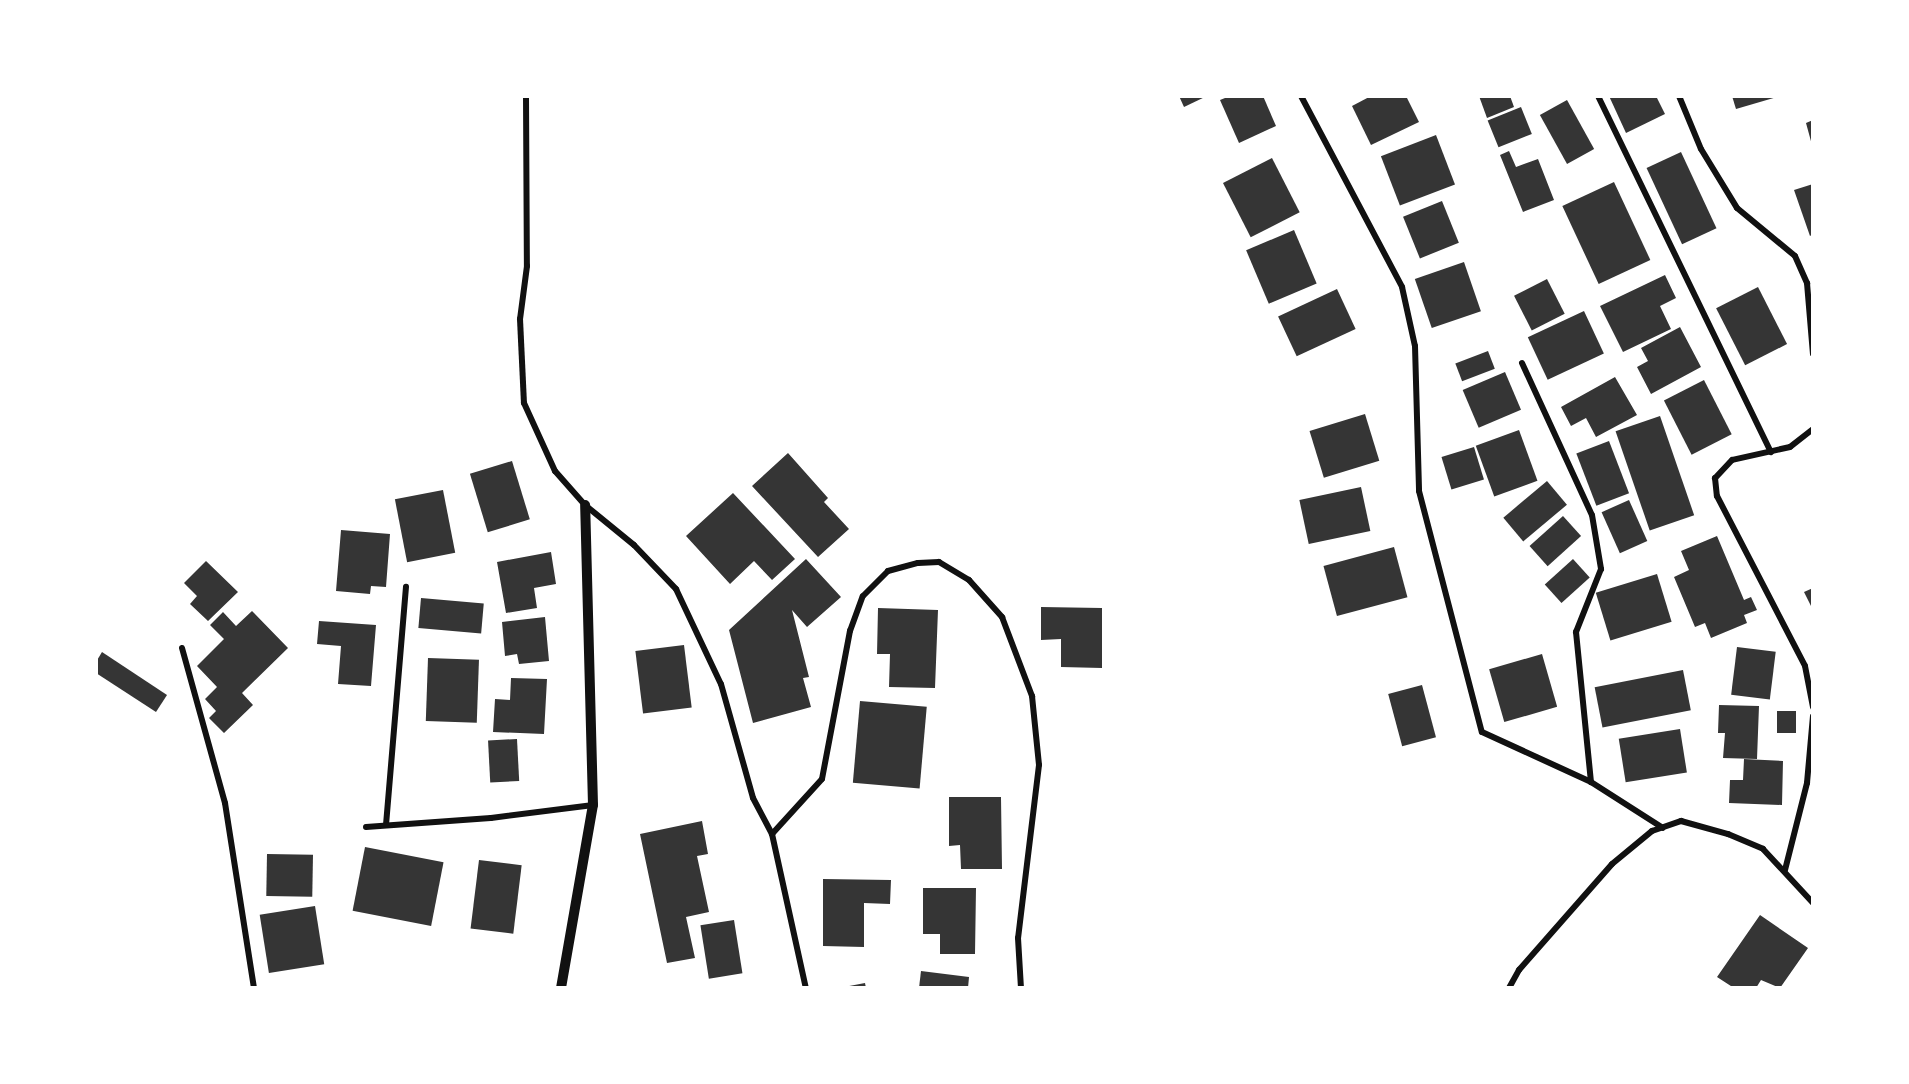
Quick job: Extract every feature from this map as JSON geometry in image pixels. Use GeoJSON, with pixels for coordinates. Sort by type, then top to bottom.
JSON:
{"type":"FeatureCollection","features":[{"type":"Feature","properties":{"kind":"street"},"geometry":{"type":"LineString","coordinates":[[526,96],[526,266],[520,319],[524,403],[555,471],[585,505],[634,545],[676,589],[721,684],[753,798],[772,834],[806,988]]}},
{"type":"Feature","properties":{"kind":"street"},"geometry":{"type":"LineString","coordinates":[[1301,96],[1402,287],[1415,346],[1419,491],[1482,732],[1591,782],[1663,828]]}},
{"type":"Feature","properties":{"kind":"street"},"geometry":{"type":"LineString","coordinates":[[1598,96],[1771,452]]}},
{"type":"Feature","properties":{"kind":"street"},"geometry":{"type":"LineString","coordinates":[[1679,96],[1701,149],[1737,208],[1795,256],[1810,281],[1813,354]]}},
{"type":"Feature","properties":{"kind":"street"},"geometry":{"type":"LineString","coordinates":[[1522,363],[1592,515],[1601,569],[1576,632],[1591,782]]}},
{"type":"Feature","properties":{"kind":"street"},"geometry":{"type":"LineString","coordinates":[[1813,429],[1790,447],[1732,460],[1715,478],[1718,496],[1805,666],[1813,707]]}},
{"type":"Feature","properties":{"kind":"street"},"geometry":{"type":"LineString","coordinates":[[561,988],[593,805],[585,505]]}},
{"type":"Feature","properties":{"kind":"street"},"geometry":{"type":"LineString","coordinates":[[772,834],[822,779],[848,642],[863,596],[888,572],[918,563],[939,562],[969,580],[1002,617],[1032,696],[1039,765],[1018,938],[1021,988]]}},
{"type":"Feature","properties":{"kind":"street"},"geometry":{"type":"LineString","coordinates":[[386,825],[405,586]]}},
{"type":"Feature","properties":{"kind":"street"},"geometry":{"type":"LineString","coordinates":[[182,648],[225,803],[254,988]]}},
{"type":"Feature","properties":{"kind":"street"},"geometry":{"type":"LineString","coordinates":[[1785,870],[1807,783],[1813,716]]}},
{"type":"Feature","properties":{"kind":"street"},"geometry":{"type":"LineString","coordinates":[[366,827],[491,818],[593,805]]}},
{"type":"Feature","properties":{"kind":"street"},"geometry":{"type":"LineString","coordinates":[[1509,988],[1519,970],[1612,864],[1652,831],[1681,822],[1728,834],[1763,849],[1785,870],[1813,903]]}},
{"type":"Feature","properties":{"kind":"building"},"geometry":{"type":"Polygon","coordinates":[[[1179,96],[1207,96],[1184,107],[1179,96]]]}},
{"type":"Feature","properties":{"kind":"building"},"geometry":{"type":"Polygon","coordinates":[[[1230,96],[1263,96],[1276,126],[1239,143],[1220,100],[1230,96]]]}},
{"type":"Feature","properties":{"kind":"building"},"geometry":{"type":"Polygon","coordinates":[[[1371,96],[1406,96],[1419,122],[1371,145],[1352,106],[1371,96]]]}},
{"type":"Feature","properties":{"kind":"building"},"geometry":{"type":"Polygon","coordinates":[[[1479,96],[1510,96],[1514,107],[1487,118],[1479,96]]]}},
{"type":"Feature","properties":{"kind":"building"},"geometry":{"type":"Polygon","coordinates":[[[1609,96],[1656,96],[1665,114],[1626,133],[1609,96]]]}},
{"type":"Feature","properties":{"kind":"building"},"geometry":{"type":"Polygon","coordinates":[[[1732,96],[1777,96],[1777,97],[1736,109],[1732,96]]]}},
{"type":"Feature","properties":{"kind":"building"},"geometry":{"type":"Polygon","coordinates":[[[1567,100],[1594,149],[1567,164],[1540,115],[1567,100]]]}},
{"type":"Feature","properties":{"kind":"building"},"geometry":{"type":"Polygon","coordinates":[[[1521,107],[1532,134],[1498,147],[1488,120],[1521,107]]]}},
{"type":"Feature","properties":{"kind":"building"},"geometry":{"type":"Polygon","coordinates":[[[1813,120],[1813,144],[1812,145],[1806,123],[1813,120]]]}},
{"type":"Feature","properties":{"kind":"building"},"geometry":{"type":"Polygon","coordinates":[[[1436,135],[1455,184],[1400,206],[1381,156],[1436,135]]]}},
{"type":"Feature","properties":{"kind":"building"},"geometry":{"type":"Polygon","coordinates":[[[1509,151],[1516,167],[1538,159],[1554,200],[1523,212],[1500,155],[1509,151]]]}},
{"type":"Feature","properties":{"kind":"building"},"geometry":{"type":"Polygon","coordinates":[[[1681,152],[1716,228],[1682,244],[1647,168],[1681,152]]]}},
{"type":"Feature","properties":{"kind":"building"},"geometry":{"type":"Polygon","coordinates":[[[1272,158],[1300,212],[1251,237],[1223,183],[1272,158]]]}},
{"type":"Feature","properties":{"kind":"building"},"geometry":{"type":"Polygon","coordinates":[[[1614,182],[1650,260],[1599,284],[1562,206],[1614,182]]]}},
{"type":"Feature","properties":{"kind":"building"},"geometry":{"type":"Polygon","coordinates":[[[1813,184],[1813,234],[1810,236],[1794,190],[1813,184]]]}},
{"type":"Feature","properties":{"kind":"building"},"geometry":{"type":"Polygon","coordinates":[[[1442,201],[1459,243],[1420,258],[1403,217],[1442,201]]]}},
{"type":"Feature","properties":{"kind":"building"},"geometry":{"type":"Polygon","coordinates":[[[1294,230],[1317,283],[1269,304],[1246,250],[1294,230]]]}},
{"type":"Feature","properties":{"kind":"building"},"geometry":{"type":"Polygon","coordinates":[[[1464,262],[1481,311],[1432,328],[1415,279],[1464,262]]]}},
{"type":"Feature","properties":{"kind":"building"},"geometry":{"type":"Polygon","coordinates":[[[1665,275],[1676,298],[1660,306],[1671,329],[1623,352],[1600,306],[1665,275]]]}},
{"type":"Feature","properties":{"kind":"building"},"geometry":{"type":"Polygon","coordinates":[[[1547,279],[1565,314],[1532,331],[1514,296],[1547,279]]]}},
{"type":"Feature","properties":{"kind":"building"},"geometry":{"type":"Polygon","coordinates":[[[1758,287],[1787,344],[1745,365],[1716,308],[1758,287]]]}},
{"type":"Feature","properties":{"kind":"building"},"geometry":{"type":"Polygon","coordinates":[[[1337,289],[1356,329],[1297,356],[1278,316],[1337,289]]]}},
{"type":"Feature","properties":{"kind":"building"},"geometry":{"type":"Polygon","coordinates":[[[1584,311],[1604,354],[1548,380],[1528,337],[1584,311]]]}},
{"type":"Feature","properties":{"kind":"building"},"geometry":{"type":"Polygon","coordinates":[[[1680,327],[1701,367],[1651,394],[1637,367],[1648,361],[1641,348],[1680,327]]]}},
{"type":"Feature","properties":{"kind":"building"},"geometry":{"type":"Polygon","coordinates":[[[1488,351],[1495,369],[1462,381],[1455,364],[1488,351]]]}},
{"type":"Feature","properties":{"kind":"building"},"geometry":{"type":"Polygon","coordinates":[[[1505,372],[1521,410],[1479,428],[1463,390],[1505,372]]]}},
{"type":"Feature","properties":{"kind":"building"},"geometry":{"type":"Polygon","coordinates":[[[1615,377],[1637,415],[1596,437],[1586,418],[1571,426],[1561,407],[1615,377]]]}},
{"type":"Feature","properties":{"kind":"building"},"geometry":{"type":"Polygon","coordinates":[[[1704,380],[1732,434],[1692,455],[1664,400],[1704,380]]]}},
{"type":"Feature","properties":{"kind":"building"},"geometry":{"type":"Polygon","coordinates":[[[1365,414],[1379,461],[1324,478],[1310,431],[1365,414]]]}},
{"type":"Feature","properties":{"kind":"building"},"geometry":{"type":"Polygon","coordinates":[[[1660,416],[1694,515],[1650,531],[1616,431],[1660,416]]]}},
{"type":"Feature","properties":{"kind":"building"},"geometry":{"type":"Polygon","coordinates":[[[1519,430],[1537,481],[1494,496],[1476,446],[1519,430]]]}},
{"type":"Feature","properties":{"kind":"building"},"geometry":{"type":"Polygon","coordinates":[[[1609,441],[1629,493],[1596,506],[1576,454],[1609,441]]]}},
{"type":"Feature","properties":{"kind":"building"},"geometry":{"type":"Polygon","coordinates":[[[1474,447],[1484,480],[1451,489],[1441,457],[1474,447]]]}},
{"type":"Feature","properties":{"kind":"building"},"geometry":{"type":"Polygon","coordinates":[[[788,453],[828,498],[824,502],[849,529],[818,557],[752,486],[788,453]]]}},
{"type":"Feature","properties":{"kind":"building"},"geometry":{"type":"Polygon","coordinates":[[[512,461],[530,519],[488,532],[470,474],[512,461]]]}},
{"type":"Feature","properties":{"kind":"building"},"geometry":{"type":"Polygon","coordinates":[[[1547,481],[1567,505],[1523,541],[1503,518],[1547,481]]]}},
{"type":"Feature","properties":{"kind":"building"},"geometry":{"type":"Polygon","coordinates":[[[1361,487],[1370,531],[1309,544],[1299,500],[1361,487]]]}},
{"type":"Feature","properties":{"kind":"building"},"geometry":{"type":"Polygon","coordinates":[[[443,490],[455,553],[407,562],[395,499],[443,490]]]}},
{"type":"Feature","properties":{"kind":"building"},"geometry":{"type":"Polygon","coordinates":[[[733,493],[795,559],[772,580],[754,561],[730,584],[686,536],[733,493]]]}},
{"type":"Feature","properties":{"kind":"building"},"geometry":{"type":"Polygon","coordinates":[[[1629,500],[1647,541],[1620,553],[1602,512],[1629,500]]]}},
{"type":"Feature","properties":{"kind":"building"},"geometry":{"type":"Polygon","coordinates":[[[1563,516],[1581,536],[1548,566],[1530,546],[1563,516]]]}},
{"type":"Feature","properties":{"kind":"building"},"geometry":{"type":"Polygon","coordinates":[[[341,530],[390,534],[386,587],[371,586],[370,594],[336,591],[341,530]]]}},
{"type":"Feature","properties":{"kind":"building"},"geometry":{"type":"Polygon","coordinates":[[[1717,536],[1744,600],[1751,597],[1757,610],[1744,615],[1747,623],[1711,638],[1705,623],[1695,627],[1674,577],[1689,570],[1681,551],[1717,536]]]}},
{"type":"Feature","properties":{"kind":"building"},"geometry":{"type":"Polygon","coordinates":[[[1394,547],[1407,597],[1337,616],[1323,566],[1394,547]]]}},
{"type":"Feature","properties":{"kind":"building"},"geometry":{"type":"Polygon","coordinates":[[[551,552],[556,584],[534,588],[537,608],[506,613],[497,562],[551,552]]]}},
{"type":"Feature","properties":{"kind":"building"},"geometry":{"type":"Polygon","coordinates":[[[806,559],[841,597],[807,627],[792,610],[809,677],[803,678],[811,707],[753,723],[729,630],[806,559]]]}},
{"type":"Feature","properties":{"kind":"building"},"geometry":{"type":"Polygon","coordinates":[[[1573,559],[1590,578],[1561,603],[1545,584],[1573,559]]]}},
{"type":"Feature","properties":{"kind":"building"},"geometry":{"type":"Polygon","coordinates":[[[206,561],[238,592],[208,621],[190,604],[197,596],[184,583],[206,561]]]}},
{"type":"Feature","properties":{"kind":"building"},"geometry":{"type":"Polygon","coordinates":[[[1657,574],[1672,622],[1610,641],[1596,593],[1657,574]]]}},
{"type":"Feature","properties":{"kind":"building"},"geometry":{"type":"Polygon","coordinates":[[[1813,588],[1813,610],[1804,592],[1813,588]]]}},
{"type":"Feature","properties":{"kind":"building"},"geometry":{"type":"Polygon","coordinates":[[[421,598],[484,603],[481,633],[418,628],[421,598]]]}},
{"type":"Feature","properties":{"kind":"building"},"geometry":{"type":"Polygon","coordinates":[[[1041,607],[1102,608],[1102,668],[1061,667],[1061,639],[1041,640],[1041,607]]]}},
{"type":"Feature","properties":{"kind":"building"},"geometry":{"type":"Polygon","coordinates":[[[878,608],[938,610],[935,688],[889,687],[890,654],[877,654],[878,608]]]}},
{"type":"Feature","properties":{"kind":"building"},"geometry":{"type":"Polygon","coordinates":[[[252,611],[288,648],[242,693],[253,705],[224,733],[209,718],[216,711],[205,699],[217,687],[197,666],[224,639],[210,625],[223,612],[236,626],[252,611]]]}},
{"type":"Feature","properties":{"kind":"building"},"geometry":{"type":"Polygon","coordinates":[[[545,617],[549,661],[519,664],[517,654],[505,656],[502,622],[545,617]]]}},
{"type":"Feature","properties":{"kind":"building"},"geometry":{"type":"Polygon","coordinates":[[[319,621],[376,625],[371,686],[338,684],[341,646],[317,644],[319,621]]]}},
{"type":"Feature","properties":{"kind":"building"},"geometry":{"type":"Polygon","coordinates":[[[684,645],[692,708],[643,714],[635,651],[684,645]]]}},
{"type":"Feature","properties":{"kind":"building"},"geometry":{"type":"Polygon","coordinates":[[[1737,647],[1776,652],[1770,699],[1731,695],[1737,647]]]}},
{"type":"Feature","properties":{"kind":"building"},"geometry":{"type":"Polygon","coordinates":[[[102,652],[167,695],[156,712],[96,673],[96,662],[102,652]]]}},
{"type":"Feature","properties":{"kind":"building"},"geometry":{"type":"Polygon","coordinates":[[[1542,654],[1557,707],[1504,722],[1489,669],[1542,654]]]}},
{"type":"Feature","properties":{"kind":"building"},"geometry":{"type":"Polygon","coordinates":[[[428,658],[479,660],[477,723],[426,721],[428,658]]]}},
{"type":"Feature","properties":{"kind":"building"},"geometry":{"type":"Polygon","coordinates":[[[1683,670],[1691,710],[1602,727],[1595,687],[1683,670]]]}},
{"type":"Feature","properties":{"kind":"building"},"geometry":{"type":"Polygon","coordinates":[[[511,678],[547,679],[544,734],[493,732],[495,699],[510,700],[511,678]]]}},
{"type":"Feature","properties":{"kind":"building"},"geometry":{"type":"Polygon","coordinates":[[[1422,685],[1436,737],[1402,746],[1388,694],[1422,685]]]}},
{"type":"Feature","properties":{"kind":"building"},"geometry":{"type":"Polygon","coordinates":[[[860,701],[927,707],[920,789],[853,783],[860,701]]]}},
{"type":"Feature","properties":{"kind":"building"},"geometry":{"type":"Polygon","coordinates":[[[1719,705],[1759,706],[1757,759],[1723,758],[1725,733],[1718,733],[1719,705]]]}},
{"type":"Feature","properties":{"kind":"building"},"geometry":{"type":"Polygon","coordinates":[[[1777,711],[1796,711],[1796,733],[1777,733],[1777,711]]]}},
{"type":"Feature","properties":{"kind":"building"},"geometry":{"type":"Polygon","coordinates":[[[1680,729],[1687,772],[1626,782],[1619,739],[1680,729]]]}},
{"type":"Feature","properties":{"kind":"building"},"geometry":{"type":"Polygon","coordinates":[[[517,739],[519,781],[490,782],[488,741],[517,739]]]}},
{"type":"Feature","properties":{"kind":"building"},"geometry":{"type":"Polygon","coordinates":[[[1744,759],[1783,761],[1782,805],[1729,803],[1730,780],[1743,780],[1744,759]]]}},
{"type":"Feature","properties":{"kind":"building"},"geometry":{"type":"Polygon","coordinates":[[[949,797],[1001,797],[1002,869],[961,869],[960,845],[949,846],[949,797]]]}},
{"type":"Feature","properties":{"kind":"building"},"geometry":{"type":"Polygon","coordinates":[[[702,821],[708,854],[697,856],[709,912],[686,917],[695,958],[667,963],[640,834],[702,821]]]}},
{"type":"Feature","properties":{"kind":"building"},"geometry":{"type":"Polygon","coordinates":[[[365,847],[444,862],[431,926],[353,911],[365,847]]]}},
{"type":"Feature","properties":{"kind":"building"},"geometry":{"type":"Polygon","coordinates":[[[267,854],[313,855],[312,897],[266,896],[267,854]]]}},
{"type":"Feature","properties":{"kind":"building"},"geometry":{"type":"Polygon","coordinates":[[[479,860],[522,865],[513,934],[471,928],[479,860]]]}},
{"type":"Feature","properties":{"kind":"building"},"geometry":{"type":"Polygon","coordinates":[[[823,879],[891,880],[890,904],[864,903],[864,947],[823,946],[823,879]]]}},
{"type":"Feature","properties":{"kind":"building"},"geometry":{"type":"Polygon","coordinates":[[[923,888],[976,888],[975,954],[940,954],[940,934],[923,934],[923,888]]]}},
{"type":"Feature","properties":{"kind":"building"},"geometry":{"type":"Polygon","coordinates":[[[315,906],[324,964],[269,973],[260,915],[315,906]]]}},
{"type":"Feature","properties":{"kind":"building"},"geometry":{"type":"Polygon","coordinates":[[[1760,915],[1808,948],[1780,988],[1761,980],[1756,988],[1734,988],[1717,977],[1760,915]]]}},
{"type":"Feature","properties":{"kind":"building"},"geometry":{"type":"Polygon","coordinates":[[[734,920],[742,973],[709,979],[700,925],[734,920]]]}},
{"type":"Feature","properties":{"kind":"building"},"geometry":{"type":"Polygon","coordinates":[[[921,971],[969,977],[968,988],[919,988],[921,971]]]}},
{"type":"Feature","properties":{"kind":"building"},"geometry":{"type":"Polygon","coordinates":[[[865,983],[866,988],[844,988],[844,987],[865,983]]]}}]}
